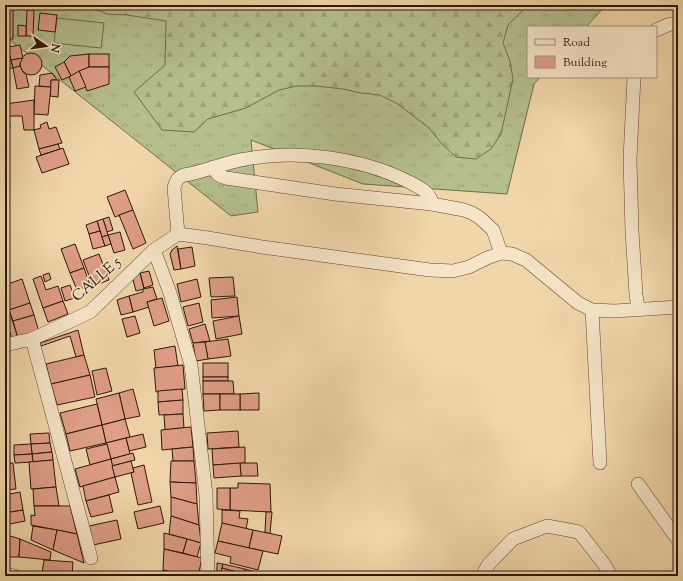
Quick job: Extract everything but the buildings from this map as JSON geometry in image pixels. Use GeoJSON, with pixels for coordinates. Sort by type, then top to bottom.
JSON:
{"type":"FeatureCollection","features":[{"type":"Feature","properties":{"kind":"street"},"geometry":{"type":"LineString","coordinates":[[657,30],[670,24]]}},
{"type":"Feature","properties":{"kind":"street"},"geometry":{"type":"LineString","coordinates":[[634,78],[630,159],[634,262],[638,309]]}},
{"type":"Feature","properties":{"kind":"street"},"geometry":{"type":"LineString","coordinates":[[432,204],[432,199],[428,193],[396,175],[368,166],[337,159],[297,155],[262,156],[213,167],[178,178],[175,182],[174,188],[178,234],[430,270],[453,271],[469,267],[487,258],[501,254],[512,254],[526,260],[578,303],[592,310],[615,311],[678,306]]}},
{"type":"Feature","properties":{"kind":"street"},"geometry":{"type":"LineString","coordinates":[[213,167],[219,176],[226,178],[335,194],[432,204],[464,210],[480,218],[493,230],[501,254]]}},
{"type":"Feature","properties":{"kind":"street","name":"CALLE 5"},"geometry":{"type":"LineString","coordinates":[[5,345],[32,339],[90,312],[156,248],[178,234]]}},
{"type":"Feature","properties":{"kind":"street"},"geometry":{"type":"LineString","coordinates":[[156,248],[191,365],[206,495],[208,576]]}},
{"type":"Feature","properties":{"kind":"street"},"geometry":{"type":"LineString","coordinates":[[592,310],[600,463]]}},
{"type":"Feature","properties":{"kind":"street"},"geometry":{"type":"LineString","coordinates":[[32,339],[91,558]]}},
{"type":"Feature","properties":{"kind":"street"},"geometry":{"type":"LineString","coordinates":[[638,484],[678,540]]}},
{"type":"Feature","properties":{"kind":"street"},"geometry":{"type":"LineString","coordinates":[[482,576],[488,566],[513,539],[547,526],[580,532],[612,576]]}},
{"type":"Feature","properties":{"kind":"street"},"geometry":{"type":"LineString","coordinates":[[5,574],[15,576]]}},
{"type":"Feature","properties":{"kind":"green space"},"geometry":{"type":"Polygon","coordinates":[[[5,5],[606,5],[587,26],[527,26],[527,78],[539,78],[534,84],[507,194],[363,184],[251,140],[258,212],[231,216],[5,36],[5,5]]]}},
{"type":"Feature","properties":{"kind":"green space"},"geometry":{"type":"Polygon","coordinates":[[[76,5],[528,5],[508,25],[503,43],[510,61],[513,79],[501,134],[491,149],[476,159],[456,157],[442,144],[429,128],[398,104],[380,95],[316,86],[297,86],[279,90],[246,108],[208,119],[194,132],[162,130],[134,92],[165,65],[166,21],[127,15],[107,14],[89,7],[76,5]]]}},
{"type":"Feature","properties":{"kind":"green space"},"geometry":{"type":"Polygon","coordinates":[[[57,18],[104,23],[101,48],[54,43],[57,18]]]}}]}
